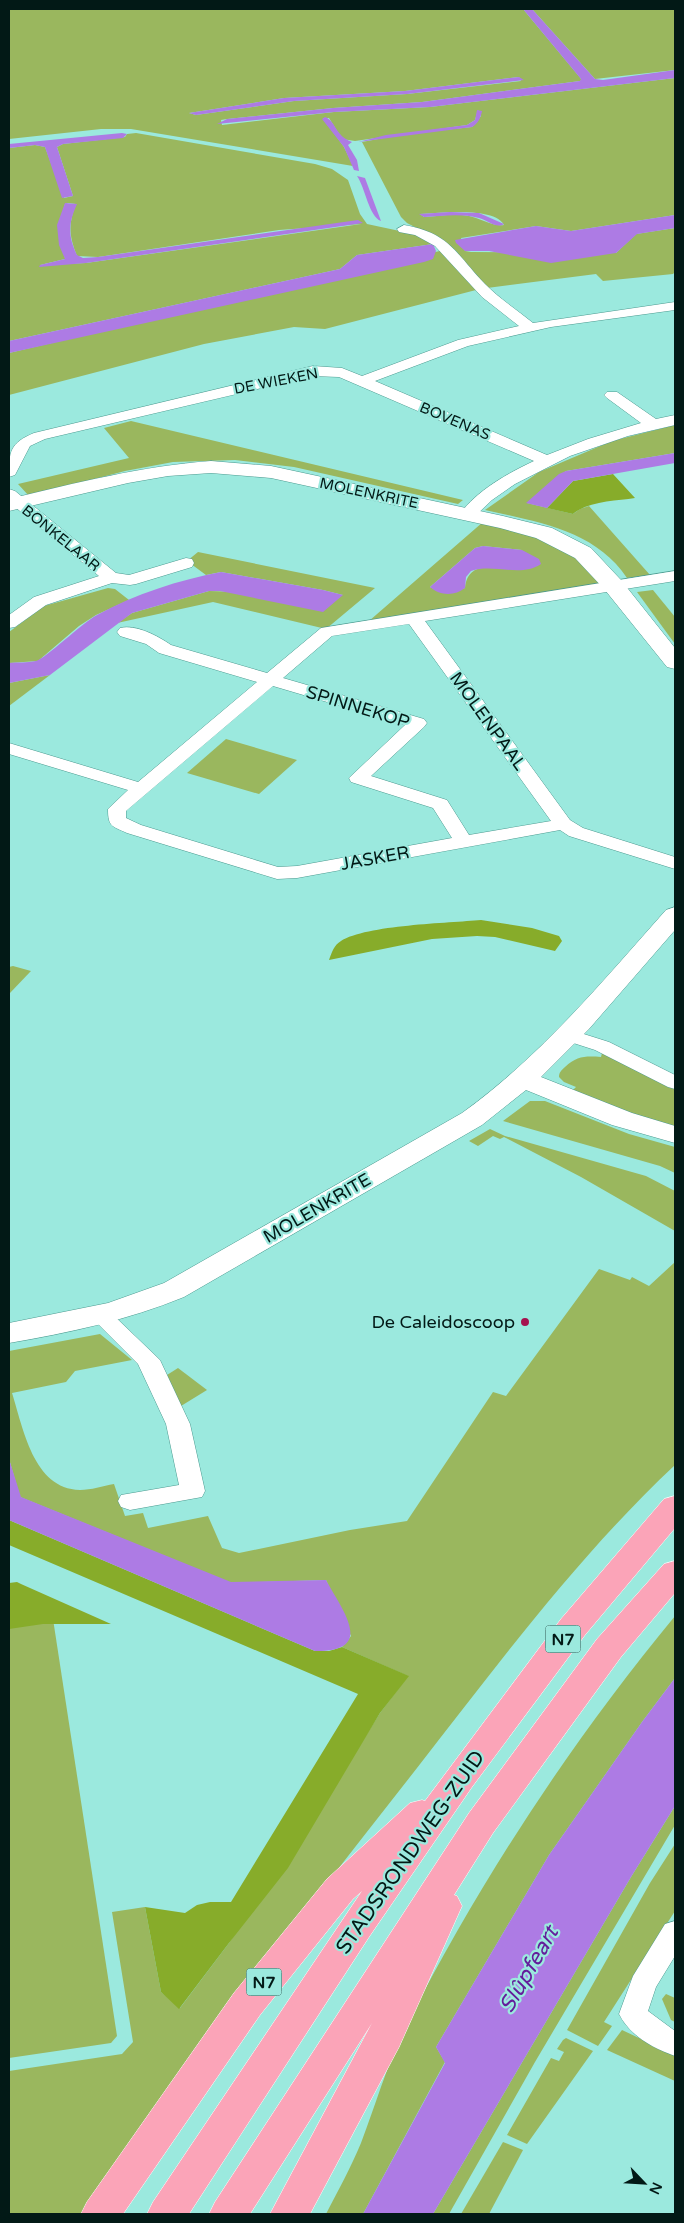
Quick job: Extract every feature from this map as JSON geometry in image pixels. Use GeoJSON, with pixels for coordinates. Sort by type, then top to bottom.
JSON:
{"type":"FeatureCollection","features":[{"type":"Feature","properties":{"kind":"highway","name":"STADSRONDWEG-ZUID"},"geometry":{"type":"LineString","coordinates":[[167,2214],[356,1928],[460,1778],[573,1627],[675,1507]]}},
{"type":"Feature","properties":{"kind":"highway","name":"N7"},"geometry":{"type":"LineString","coordinates":[[229,2214],[481,1823],[609,1648],[675,1572]]}},
{"type":"Feature","properties":{"kind":"highway","name":"N7"},"geometry":{"type":"LineString","coordinates":[[102,2214],[247,2004],[340,1889],[460,1778]]}},
{"type":"Feature","properties":{"kind":"highway","name":"N7"},"geometry":{"type":"LineString","coordinates":[[290,2214],[380,2047],[481,1823]]}},
{"type":"Feature","properties":{"kind":"street"},"geometry":{"type":"LineString","coordinates":[[404,229],[421,232],[444,244],[482,289],[530,327]]}},
{"type":"Feature","properties":{"kind":"street"},"geometry":{"type":"LineString","coordinates":[[362,381],[462,343],[530,327],[675,306]]}},
{"type":"Feature","properties":{"kind":"street","name":"DE WIEKEN"},"geometry":{"type":"LineString","coordinates":[[9,472],[24,443],[40,436],[313,371],[342,373],[362,381]]}},
{"type":"Feature","properties":{"kind":"street","name":"BOVENAS"},"geometry":{"type":"LineString","coordinates":[[362,381],[547,461]]}},
{"type":"Feature","properties":{"kind":"street"},"geometry":{"type":"LineString","coordinates":[[612,395],[652,424]]}},
{"type":"Feature","properties":{"kind":"street"},"geometry":{"type":"LineString","coordinates":[[468,514],[476,505],[515,478],[547,461],[625,431],[675,420]]}},
{"type":"Feature","properties":{"kind":"street","name":"MOLENKRITE"},"geometry":{"type":"LineString","coordinates":[[12,501],[168,470],[211,467],[271,472],[468,514],[544,533],[583,552],[613,585],[675,662]]}},
{"type":"Feature","properties":{"kind":"street","name":"BONKELAAR"},"geometry":{"type":"LineString","coordinates":[[12,501],[111,578]]}},
{"type":"Feature","properties":{"kind":"street"},"geometry":{"type":"LineString","coordinates":[[111,578],[130,580],[186,563]]}},
{"type":"Feature","properties":{"kind":"street","name":"JASKER"},"geometry":{"type":"LineString","coordinates":[[563,824],[296,872],[277,873],[143,832],[117,821],[116,809],[327,632],[675,576]]}},
{"type":"Feature","properties":{"kind":"street","name":"BONKELAAR"},"geometry":{"type":"LineString","coordinates":[[9,623],[40,601],[111,578]]}},
{"type":"Feature","properties":{"kind":"street","name":"MOLENPAAL"},"geometry":{"type":"LineString","coordinates":[[413,617],[563,824]]}},
{"type":"Feature","properties":{"kind":"street"},"geometry":{"type":"LineString","coordinates":[[126,632],[152,640],[165,649],[270,680]]}},
{"type":"Feature","properties":{"kind":"street","name":"SPINNEKOP"},"geometry":{"type":"LineString","coordinates":[[270,680],[418,723],[358,778],[440,804],[464,843]]}},
{"type":"Feature","properties":{"kind":"street"},"geometry":{"type":"LineString","coordinates":[[9,748],[140,788]]}},
{"type":"Feature","properties":{"kind":"street"},"geometry":{"type":"LineString","coordinates":[[563,824],[576,832],[675,862]]}},
{"type":"Feature","properties":{"kind":"street","name":"MOLENKRITE"},"geometry":{"type":"LineString","coordinates":[[9,1333],[101,1316],[147,1302],[174,1290],[472,1119],[489,1108],[568,1035],[675,915]]}},
{"type":"Feature","properties":{"kind":"street"},"geometry":{"type":"LineString","coordinates":[[568,1035],[602,1046],[675,1083]]}},
{"type":"Feature","properties":{"kind":"street"},"geometry":{"type":"LineString","coordinates":[[522,1079],[622,1119],[675,1135]]}},
{"type":"Feature","properties":{"kind":"street"},"geometry":{"type":"LineString","coordinates":[[101,1316],[148,1360],[178,1424],[193,1491],[130,1501]]}},
{"type":"Feature","properties":{"kind":"street"},"geometry":{"type":"LineString","coordinates":[[675,1932],[643,1984],[633,2014],[650,2031],[675,2044]]}},
{"type":"Feature","properties":{"kind":"green space"},"geometry":{"type":"Polygon","coordinates":[[[9,9],[523,9],[582,80],[422,102],[333,108],[227,119],[221,120],[222,125],[334,112],[430,107],[675,78],[675,215],[571,231],[536,226],[461,238],[465,251],[471,252],[616,253],[636,234],[675,228],[675,272],[673,274],[603,281],[596,274],[487,288],[471,274],[457,252],[448,244],[407,223],[401,217],[362,142],[405,134],[472,127],[481,116],[478,110],[475,120],[467,125],[355,141],[342,139],[329,118],[323,118],[344,147],[353,166],[131,129],[101,129],[9,139],[9,9]],[[519,77],[405,91],[284,98],[189,113],[196,115],[294,101],[407,94],[521,81],[519,77]],[[471,212],[420,214],[424,217],[463,215],[495,225],[504,225],[500,220],[488,215],[471,212]]]}},
{"type":"Feature","properties":{"kind":"green space"},"geometry":{"type":"Polygon","coordinates":[[[532,9],[675,9],[675,70],[595,79],[532,9]]]}},
{"type":"Feature","properties":{"kind":"green space"},"geometry":{"type":"Polygon","coordinates":[[[136,133],[315,164],[332,169],[348,180],[360,214],[367,224],[423,236],[433,244],[357,255],[340,269],[9,341],[9,148],[35,145],[45,147],[64,198],[73,196],[57,147],[63,144],[125,137],[127,134],[136,133]],[[65,204],[62,214],[65,259],[40,265],[86,263],[361,224],[279,230],[98,257],[77,256],[70,230],[76,204],[65,204]]]}},
{"type":"Feature","properties":{"kind":"green space"},"geometry":{"type":"Polygon","coordinates":[[[444,250],[476,290],[325,329],[294,327],[204,344],[9,395],[9,353],[444,250]]]}},
{"type":"Feature","properties":{"kind":"green space"},"geometry":{"type":"Polygon","coordinates":[[[131,421],[463,500],[458,504],[294,467],[235,460],[173,462],[125,471],[29,496],[18,484],[129,458],[104,428],[131,421]]]}},
{"type":"Feature","properties":{"kind":"green space"},"geometry":{"type":"Polygon","coordinates":[[[675,425],[675,453],[566,471],[527,503],[573,514],[589,506],[650,575],[627,578],[614,562],[599,549],[564,530],[485,510],[539,472],[612,441],[675,425]]]}},
{"type":"Feature","properties":{"kind":"green space"},"geometry":{"type":"Polygon","coordinates":[[[613,474],[635,498],[586,506],[573,514],[547,508],[573,481],[613,474]]]}},
{"type":"Feature","properties":{"kind":"green space"},"geometry":{"type":"Polygon","coordinates":[[[483,522],[521,532],[558,547],[583,563],[601,584],[369,621],[483,522]],[[483,546],[475,548],[430,587],[443,593],[465,588],[467,578],[479,568],[495,567],[523,570],[522,550],[483,546]]]}},
{"type":"Feature","properties":{"kind":"green space"},"geometry":{"type":"Polygon","coordinates":[[[198,552],[375,588],[326,629],[213,602],[117,623],[132,613],[209,591],[343,595],[221,572],[206,575],[187,561],[198,552]]]}},
{"type":"Feature","properties":{"kind":"green space"},"geometry":{"type":"Polygon","coordinates":[[[108,588],[115,589],[129,600],[96,615],[79,626],[38,661],[9,663],[9,632],[44,606],[108,588]]]}},
{"type":"Feature","properties":{"kind":"green space"},"geometry":{"type":"Polygon","coordinates":[[[653,590],[675,617],[675,644],[637,592],[653,590]]]}},
{"type":"Feature","properties":{"kind":"green space"},"geometry":{"type":"Polygon","coordinates":[[[50,675],[9,706],[9,683],[50,675]]]}},
{"type":"Feature","properties":{"kind":"green space"},"geometry":{"type":"Polygon","coordinates":[[[226,739],[297,760],[259,794],[187,773],[226,739]]]}},
{"type":"Feature","properties":{"kind":"green space"},"geometry":{"type":"Polygon","coordinates":[[[481,920],[532,928],[559,936],[562,941],[555,951],[495,937],[477,936],[432,939],[329,960],[334,949],[341,941],[369,931],[481,920]]]}},
{"type":"Feature","properties":{"kind":"green space"},"geometry":{"type":"Polygon","coordinates":[[[13,966],[31,971],[9,994],[9,967],[13,966]]]}},
{"type":"Feature","properties":{"kind":"green space"},"geometry":{"type":"Polygon","coordinates":[[[602,1053],[675,1088],[675,1126],[634,1114],[572,1091],[576,1087],[564,1082],[559,1077],[561,1071],[569,1063],[586,1057],[601,1057],[602,1053]]]}},
{"type":"Feature","properties":{"kind":"green space"},"geometry":{"type":"Polygon","coordinates":[[[530,1101],[545,1101],[629,1134],[675,1147],[675,1173],[660,1166],[503,1121],[530,1101]]]}},
{"type":"Feature","properties":{"kind":"green space"},"geometry":{"type":"Polygon","coordinates":[[[490,1129],[505,1136],[646,1176],[675,1191],[675,1231],[581,1177],[504,1137],[500,1139],[493,1136],[478,1146],[469,1141],[490,1129]]]}},
{"type":"Feature","properties":{"kind":"green space"},"geometry":{"type":"Polygon","coordinates":[[[675,1262],[675,1465],[605,1536],[509,1650],[191,2061],[84,2214],[9,2214],[9,2071],[122,2054],[133,2042],[112,1912],[145,1907],[161,1992],[180,2008],[229,1943],[342,1774],[380,1713],[408,1676],[342,1647],[351,1636],[326,1580],[231,1583],[20,1497],[9,1459],[9,1351],[100,1334],[132,1360],[75,1371],[66,1382],[12,1393],[32,1454],[51,1479],[64,1487],[84,1490],[114,1484],[125,1516],[143,1513],[148,1528],[208,1516],[222,1548],[239,1553],[350,1530],[407,1521],[493,1392],[506,1396],[599,1269],[630,1280],[632,1277],[649,1286],[675,1262]]]}},
{"type":"Feature","properties":{"kind":"green space"},"geometry":{"type":"Polygon","coordinates":[[[178,1368],[207,1390],[181,1406],[167,1375],[178,1368]]]}},
{"type":"Feature","properties":{"kind":"green space"},"geometry":{"type":"Polygon","coordinates":[[[9,1520],[315,1651],[329,1651],[342,1647],[409,1676],[380,1713],[288,1868],[179,2009],[161,1992],[145,1907],[185,1913],[197,1905],[210,1902],[231,1902],[358,1694],[9,1545],[9,1520]]]}},
{"type":"Feature","properties":{"kind":"green space"},"geometry":{"type":"Polygon","coordinates":[[[17,1582],[111,1624],[43,1624],[9,1629],[9,1583],[17,1582]]]}},
{"type":"Feature","properties":{"kind":"green space"},"geometry":{"type":"Polygon","coordinates":[[[675,1616],[675,1678],[549,1855],[436,2047],[445,2062],[363,2214],[326,2214],[361,2143],[389,2066],[409,2020],[467,1914],[531,1811],[565,1761],[637,1663],[675,1616]]]}},
{"type":"Feature","properties":{"kind":"green space"},"geometry":{"type":"Polygon","coordinates":[[[53,1619],[117,2036],[111,2043],[9,2058],[9,1625],[53,1619]]]}},
{"type":"Feature","properties":{"kind":"green space"},"geometry":{"type":"Polygon","coordinates":[[[675,1806],[675,1825],[535,2062],[449,2214],[433,2214],[631,1877],[675,1806]]]}},
{"type":"Feature","properties":{"kind":"green space"},"geometry":{"type":"Polygon","coordinates":[[[675,1844],[675,1911],[604,2022],[612,2026],[598,2046],[567,2030],[650,1883],[675,1844]]]}},
{"type":"Feature","properties":{"kind":"green space"},"geometry":{"type":"Polygon","coordinates":[[[666,1994],[675,1998],[675,2022],[671,2020],[662,1999],[666,1994]]]}},
{"type":"Feature","properties":{"kind":"green space"},"geometry":{"type":"Polygon","coordinates":[[[622,2030],[675,2055],[675,2081],[607,2050],[622,2030]]]}},
{"type":"Feature","properties":{"kind":"green space"},"geometry":{"type":"Polygon","coordinates":[[[566,2038],[593,2051],[527,2144],[507,2135],[551,2058],[559,2061],[564,2052],[557,2049],[566,2038]]]}},
{"type":"Feature","properties":{"kind":"green space"},"geometry":{"type":"Polygon","coordinates":[[[503,2142],[523,2150],[489,2214],[461,2214],[503,2142]]]}},
{"type":"Feature","properties":{"kind":"water"},"geometry":{"type":"Polygon","coordinates":[[[523,9],[532,9],[595,79],[603,80],[675,70],[675,78],[430,107],[334,112],[217,124],[227,119],[333,108],[422,102],[580,81],[581,79],[523,9]]]}},
{"type":"Feature","properties":{"kind":"water"},"geometry":{"type":"Polygon","coordinates":[[[519,77],[524,80],[407,94],[294,101],[196,115],[189,113],[284,98],[405,91],[519,77]]]}},
{"type":"Feature","properties":{"kind":"water"},"geometry":{"type":"Polygon","coordinates":[[[477,110],[482,111],[481,116],[472,127],[358,142],[386,135],[467,125],[475,120],[477,110]]]}},
{"type":"Feature","properties":{"kind":"water"},"geometry":{"type":"Polygon","coordinates":[[[325,117],[329,119],[342,136],[352,142],[348,145],[357,160],[359,171],[354,170],[344,147],[322,119],[325,117]]]}},
{"type":"Feature","properties":{"kind":"water"},"geometry":{"type":"Polygon","coordinates":[[[127,134],[123,138],[63,144],[57,147],[73,196],[62,198],[45,147],[35,145],[9,148],[9,144],[127,134]]]}},
{"type":"Feature","properties":{"kind":"water"},"geometry":{"type":"Polygon","coordinates":[[[357,176],[365,178],[381,221],[373,214],[357,176]]]}},
{"type":"Feature","properties":{"kind":"water"},"geometry":{"type":"Polygon","coordinates":[[[65,203],[77,204],[70,230],[77,255],[83,258],[358,220],[363,223],[86,263],[39,267],[40,265],[65,259],[59,245],[57,225],[65,203]]]}},
{"type":"Feature","properties":{"kind":"water"},"geometry":{"type":"Polygon","coordinates":[[[479,213],[504,224],[495,225],[479,218],[465,216],[424,217],[419,214],[479,213]]]}},
{"type":"Feature","properties":{"kind":"water"},"geometry":{"type":"Polygon","coordinates":[[[675,215],[675,228],[637,234],[616,253],[551,263],[489,251],[465,251],[455,240],[536,226],[571,231],[675,215]]]}},
{"type":"Feature","properties":{"kind":"water"},"geometry":{"type":"Polygon","coordinates":[[[433,244],[436,251],[433,259],[424,262],[9,353],[9,341],[340,269],[357,255],[433,244]]]}},
{"type":"Feature","properties":{"kind":"water"},"geometry":{"type":"Polygon","coordinates":[[[675,453],[675,463],[573,481],[547,508],[526,503],[559,474],[566,471],[675,453]]]}},
{"type":"Feature","properties":{"kind":"water"},"geometry":{"type":"Polygon","coordinates":[[[483,546],[522,550],[539,559],[541,564],[524,570],[489,568],[471,571],[466,577],[465,588],[452,594],[438,592],[430,587],[475,548],[483,546]]]}},
{"type":"Feature","properties":{"kind":"water"},"geometry":{"type":"Polygon","coordinates":[[[221,572],[343,595],[323,612],[220,591],[209,591],[132,613],[50,675],[9,683],[9,663],[33,662],[41,659],[82,625],[112,607],[189,579],[221,572]]]}},
{"type":"Feature","properties":{"kind":"water"},"geometry":{"type":"Polygon","coordinates":[[[9,1459],[21,1497],[231,1582],[326,1580],[346,1616],[350,1627],[350,1637],[345,1645],[334,1649],[315,1651],[9,1520],[9,1459]]]}},
{"type":"Feature","properties":{"kind":"water","name":"Slûpfeart"},"geometry":{"type":"Polygon","coordinates":[[[675,1678],[675,1806],[631,1877],[433,2214],[363,2214],[445,2063],[436,2047],[549,1855],[675,1678]]]}},
{"type":"Feature","properties":{"kind":"place","name":"De Caleidoscoop"},"geometry":{"type":"Point","coordinates":[525,1322]}}]}
